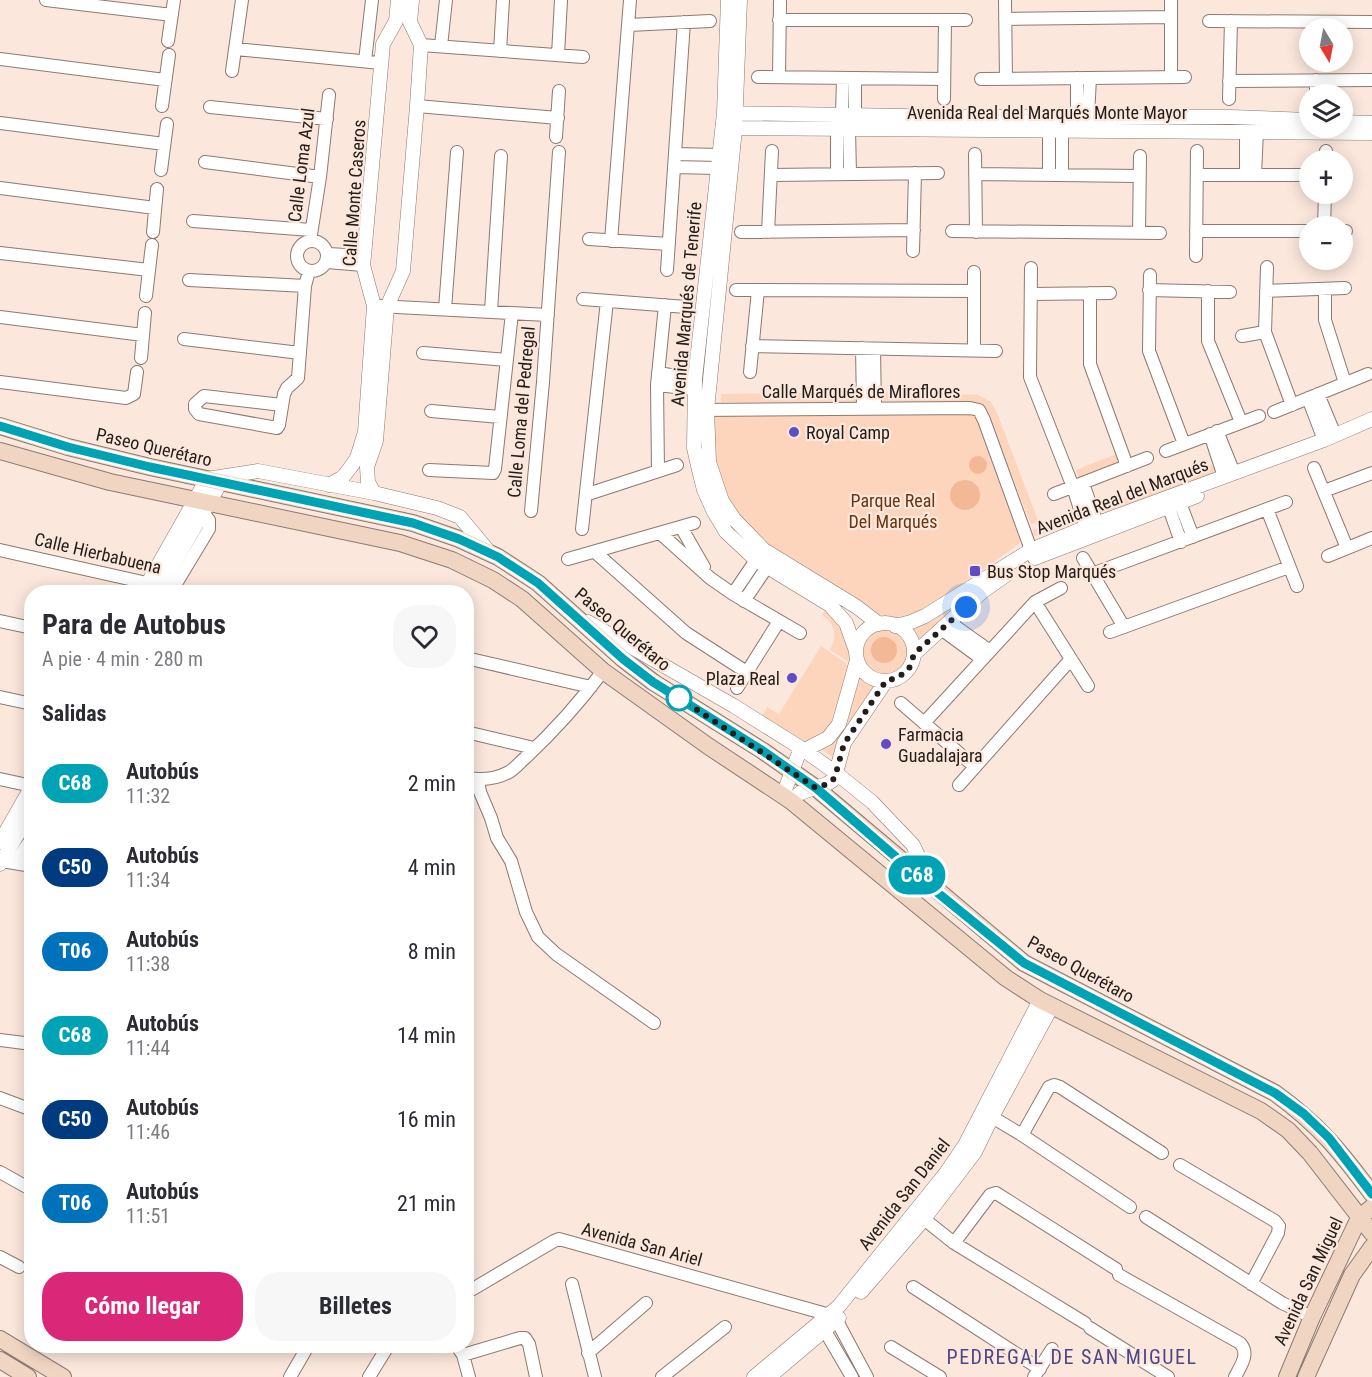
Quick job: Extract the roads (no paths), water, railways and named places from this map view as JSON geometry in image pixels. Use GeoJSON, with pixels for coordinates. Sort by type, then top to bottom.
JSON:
{"type":"FeatureCollection","features":[{"type":"Feature","properties":{"kind":"main road","name":"Paseo Querétaro"},"geometry":{"type":"LineString","coordinates":[[0,426],[68,447],[413,523],[459,539],[491,554],[538,583],[623,659],[653,682],[816,788],[933,889],[1024,963],[1275,1093],[1304,1114],[1329,1138],[1372,1194]]}},
{"type":"Feature","properties":{"kind":"main road"},"geometry":{"type":"LineString","coordinates":[[0,451],[203,506],[400,543],[452,560],[493,580],[522,599],[603,671],[708,746],[787,798],[1006,978],[1046,1003],[1261,1112],[1288,1130],[1365,1212],[1372,1233]]}},
{"type":"Feature","properties":{"kind":"main road","name":"Avenida San Miguel"},"geometry":{"type":"LineString","coordinates":[[1287,1377],[1312,1317],[1365,1212]]}},
{"type":"Feature","properties":{"kind":"main road","name":"Avenida San Miguel"},"geometry":{"type":"LineString","coordinates":[[1306,1377],[1352,1275],[1372,1247]]}},
{"type":"Feature","properties":{"kind":"main road"},"geometry":{"type":"LineString","coordinates":[[0,1339],[63,1377]]}},
{"type":"Feature","properties":{"kind":"main road"},"geometry":{"type":"LineString","coordinates":[[0,1360],[28,1377]]}},
{"type":"Feature","properties":{"kind":"street"},"geometry":{"type":"LineString","coordinates":[[46,0],[172,15]]}},
{"type":"Feature","properties":{"kind":"street"},"geometry":{"type":"LineString","coordinates":[[168,41],[174,0]]}},
{"type":"Feature","properties":{"kind":"street"},"geometry":{"type":"LineString","coordinates":[[232,71],[242,0],[249,0]]}},
{"type":"Feature","properties":{"kind":"street"},"geometry":{"type":"LineString","coordinates":[[365,61],[372,0]]}},
{"type":"Feature","properties":{"kind":"street","name":"Calle Monte Caseros"},"geometry":{"type":"LineString","coordinates":[[329,485],[343,477],[357,458],[365,432],[380,306],[403,271],[421,45],[403,21],[398,0]]}},
{"type":"Feature","properties":{"kind":"street","name":"Calle Monte Caseros"},"geometry":{"type":"LineString","coordinates":[[374,493],[368,482],[367,467],[376,441],[380,306],[364,260],[383,44],[403,21],[412,0]]}},
{"type":"Feature","properties":{"kind":"street"},"geometry":{"type":"LineString","coordinates":[[441,46],[446,0]]}},
{"type":"Feature","properties":{"kind":"street"},"geometry":{"type":"LineString","coordinates":[[500,51],[503,0]]}},
{"type":"Feature","properties":{"kind":"street"},"geometry":{"type":"LineString","coordinates":[[558,55],[561,0]]}},
{"type":"Feature","properties":{"kind":"street"},"geometry":{"type":"LineString","coordinates":[[611,241],[630,0]]}},
{"type":"Feature","properties":{"kind":"street","name":"Avenida Marqués de Tenerife"},"geometry":{"type":"LineString","coordinates":[[728,0],[730,113]]}},
{"type":"Feature","properties":{"kind":"street","name":"Avenida Marqués de Tenerife"},"geometry":{"type":"LineString","coordinates":[[740,0],[729,128],[700,410],[694,448],[704,490],[726,532],[761,563],[830,605],[846,623],[856,655]]}},
{"type":"Feature","properties":{"kind":"street"},"geometry":{"type":"LineString","coordinates":[[1005,0],[1006,79]]}},
{"type":"Feature","properties":{"kind":"street"},"geometry":{"type":"LineString","coordinates":[[1171,0],[1171,77]]}},
{"type":"Feature","properties":{"kind":"street"},"geometry":{"type":"LineString","coordinates":[[779,77],[780,2]]}},
{"type":"Feature","properties":{"kind":"street"},"geometry":{"type":"LineString","coordinates":[[1005,19],[1171,17]]}},
{"type":"Feature","properties":{"kind":"street"},"geometry":{"type":"LineString","coordinates":[[779,20],[966,20]]}},
{"type":"Feature","properties":{"kind":"street"},"geometry":{"type":"LineString","coordinates":[[944,99],[945,20]]}},
{"type":"Feature","properties":{"kind":"street"},"geometry":{"type":"LineString","coordinates":[[628,25],[710,21]]}},
{"type":"Feature","properties":{"kind":"street"},"geometry":{"type":"LineString","coordinates":[[1209,21],[1372,21]]}},
{"type":"Feature","properties":{"kind":"street"},"geometry":{"type":"LineString","coordinates":[[1229,99],[1231,21]]}},
{"type":"Feature","properties":{"kind":"street"},"geometry":{"type":"LineString","coordinates":[[667,270],[684,22]]}},
{"type":"Feature","properties":{"kind":"street"},"geometry":{"type":"LineString","coordinates":[[421,45],[583,57]]}},
{"type":"Feature","properties":{"kind":"street"},"geometry":{"type":"LineString","coordinates":[[236,49],[381,63]]}},
{"type":"Feature","properties":{"kind":"street"},"geometry":{"type":"LineString","coordinates":[[162,106],[169,55]]}},
{"type":"Feature","properties":{"kind":"street"},"geometry":{"type":"LineString","coordinates":[[0,59],[165,80]]}},
{"type":"Feature","properties":{"kind":"street"},"geometry":{"type":"LineString","coordinates":[[758,76],[944,79]]}},
{"type":"Feature","properties":{"kind":"street"},"geometry":{"type":"LineString","coordinates":[[981,79],[1185,77]]}},
{"type":"Feature","properties":{"kind":"street"},"geometry":{"type":"LineString","coordinates":[[849,78],[849,115]]}},
{"type":"Feature","properties":{"kind":"street"},"geometry":{"type":"LineString","coordinates":[[1077,78],[1082,117]]}},
{"type":"Feature","properties":{"kind":"street"},"geometry":{"type":"LineString","coordinates":[[1082,117],[1090,78]]}},
{"type":"Feature","properties":{"kind":"street"},"geometry":{"type":"LineString","coordinates":[[1319,84],[1320,80]]}},
{"type":"Feature","properties":{"kind":"street"},"geometry":{"type":"LineString","coordinates":[[1320,80],[1321,84]]}},
{"type":"Feature","properties":{"kind":"street"},"geometry":{"type":"LineString","coordinates":[[1229,81],[1372,80]]}},
{"type":"Feature","properties":{"kind":"street"},"geometry":{"type":"LineString","coordinates":[[556,137],[559,92]]}},
{"type":"Feature","properties":{"kind":"street","name":"Calle Loma Azul"},"geometry":{"type":"LineString","coordinates":[[311,236],[327,119],[328,95]]}},
{"type":"Feature","properties":{"kind":"street"},"geometry":{"type":"LineString","coordinates":[[417,106],[558,118]]}},
{"type":"Feature","properties":{"kind":"street"},"geometry":{"type":"LineString","coordinates":[[210,107],[327,119]]}},
{"type":"Feature","properties":{"kind":"street","name":"Avenida Real del Marqués Monte Mayor"},"geometry":{"type":"LineString","coordinates":[[730,113],[849,115],[1056,130],[1372,133]]}},
{"type":"Feature","properties":{"kind":"street","name":"Avenida Real del Marqués Monte Mayor"},"geometry":{"type":"LineString","coordinates":[[729,128],[843,129],[1082,117],[1299,120]]}},
{"type":"Feature","properties":{"kind":"street"},"geometry":{"type":"LineString","coordinates":[[1353,122],[1372,123]]}},
{"type":"Feature","properties":{"kind":"street"},"geometry":{"type":"LineString","coordinates":[[0,123],[164,144]]}},
{"type":"Feature","properties":{"kind":"street"},"geometry":{"type":"LineString","coordinates":[[161,170],[167,124]]}},
{"type":"Feature","properties":{"kind":"street","name":"Avenida Marqués de Tenerife"},"geometry":{"type":"LineString","coordinates":[[729,128],[719,161],[695,384],[709,462],[722,501],[734,519],[764,550],[857,607],[879,624]]}},
{"type":"Feature","properties":{"kind":"street"},"geometry":{"type":"LineString","coordinates":[[843,129],[843,174]]}},
{"type":"Feature","properties":{"kind":"street"},"geometry":{"type":"LineString","coordinates":[[1056,130],[1056,175]]}},
{"type":"Feature","properties":{"kind":"street"},"geometry":{"type":"LineString","coordinates":[[1251,131],[1251,175]]}},
{"type":"Feature","properties":{"kind":"street"},"geometry":{"type":"LineString","coordinates":[[768,232],[772,151]]}},
{"type":"Feature","properties":{"kind":"street"},"geometry":{"type":"LineString","coordinates":[[1196,256],[1197,151]]}},
{"type":"Feature","properties":{"kind":"street"},"geometry":{"type":"LineString","coordinates":[[445,309],[457,152]]}},
{"type":"Feature","properties":{"kind":"street","name":"Calle Loma del Pedregal"},"geometry":{"type":"LineString","coordinates":[[531,512],[559,152]]}},
{"type":"Feature","properties":{"kind":"street"},"geometry":{"type":"LineString","coordinates":[[975,154],[976,232]]}},
{"type":"Feature","properties":{"kind":"street"},"geometry":{"type":"LineString","coordinates":[[491,311],[501,156]]}},
{"type":"Feature","properties":{"kind":"street"},"geometry":{"type":"LineString","coordinates":[[1139,233],[1140,156]]}},
{"type":"Feature","properties":{"kind":"street"},"geometry":{"type":"LineString","coordinates":[[675,161],[719,161]]}},
{"type":"Feature","properties":{"kind":"street"},"geometry":{"type":"LineString","coordinates":[[205,162],[320,177]]}},
{"type":"Feature","properties":{"kind":"street"},"geometry":{"type":"LineString","coordinates":[[914,251],[915,173]]}},
{"type":"Feature","properties":{"kind":"street"},"geometry":{"type":"LineString","coordinates":[[771,175],[938,173]]}},
{"type":"Feature","properties":{"kind":"street"},"geometry":{"type":"LineString","coordinates":[[975,174],[1139,176]]}},
{"type":"Feature","properties":{"kind":"street"},"geometry":{"type":"LineString","coordinates":[[1197,175],[1299,176]]}},
{"type":"Feature","properties":{"kind":"street"},"geometry":{"type":"LineString","coordinates":[[0,188],[155,208]]}},
{"type":"Feature","properties":{"kind":"street"},"geometry":{"type":"LineString","coordinates":[[153,232],[157,189]]}},
{"type":"Feature","properties":{"kind":"street"},"geometry":{"type":"LineString","coordinates":[[193,221],[311,236],[325,247],[327,258],[322,268],[316,272],[309,272],[301,267],[297,260],[297,251],[311,236]]}},
{"type":"Feature","properties":{"kind":"street"},"geometry":{"type":"LineString","coordinates":[[741,232],[914,230]]}},
{"type":"Feature","properties":{"kind":"street"},"geometry":{"type":"LineString","coordinates":[[952,231],[1160,233]]}},
{"type":"Feature","properties":{"kind":"street"},"geometry":{"type":"LineString","coordinates":[[1196,231],[1299,231]]}},
{"type":"Feature","properties":{"kind":"street"},"geometry":{"type":"LineString","coordinates":[[589,239],[669,244]]}},
{"type":"Feature","properties":{"kind":"street"},"geometry":{"type":"LineString","coordinates":[[146,296],[152,245]]}},
{"type":"Feature","properties":{"kind":"street"},"geometry":{"type":"LineString","coordinates":[[0,254],[149,270]]}},
{"type":"Feature","properties":{"kind":"street"},"geometry":{"type":"LineString","coordinates":[[327,258],[364,260]]}},
{"type":"Feature","properties":{"kind":"street"},"geometry":{"type":"LineString","coordinates":[[1267,267],[1265,332],[1292,405]]}},
{"type":"Feature","properties":{"kind":"street"},"geometry":{"type":"LineString","coordinates":[[1031,268],[1030,377],[1078,485],[1092,526]]}},
{"type":"Feature","properties":{"kind":"street"},"geometry":{"type":"LineString","coordinates":[[282,405],[204,396],[195,404],[195,410],[199,414],[277,428],[287,388],[297,378],[305,286],[309,272]]}},
{"type":"Feature","properties":{"kind":"street"},"geometry":{"type":"LineString","coordinates":[[974,272],[974,351]]}},
{"type":"Feature","properties":{"kind":"street"},"geometry":{"type":"LineString","coordinates":[[1150,275],[1149,351],[1184,444]]}},
{"type":"Feature","properties":{"kind":"street"},"geometry":{"type":"LineString","coordinates":[[189,280],[305,286]]}},
{"type":"Feature","properties":{"kind":"street"},"geometry":{"type":"LineString","coordinates":[[1266,291],[1345,288]]}},
{"type":"Feature","properties":{"kind":"street"},"geometry":{"type":"LineString","coordinates":[[1325,289],[1324,320],[1345,383]]}},
{"type":"Feature","properties":{"kind":"street"},"geometry":{"type":"LineString","coordinates":[[736,290],[974,291]]}},
{"type":"Feature","properties":{"kind":"street"},"geometry":{"type":"LineString","coordinates":[[750,372],[758,290]]}},
{"type":"Feature","properties":{"kind":"street"},"geometry":{"type":"LineString","coordinates":[[1149,290],[1230,292]]}},
{"type":"Feature","properties":{"kind":"street"},"geometry":{"type":"LineString","coordinates":[[1208,291],[1208,341],[1241,422]]}},
{"type":"Feature","properties":{"kind":"street"},"geometry":{"type":"LineString","coordinates":[[1032,294],[1110,292]]}},
{"type":"Feature","properties":{"kind":"street"},"geometry":{"type":"LineString","coordinates":[[1090,293],[1090,363],[1127,466]]}},
{"type":"Feature","properties":{"kind":"street"},"geometry":{"type":"LineString","coordinates":[[584,299],[686,307]]}},
{"type":"Feature","properties":{"kind":"street"},"geometry":{"type":"LineString","coordinates":[[582,529],[588,494],[607,301]]}},
{"type":"Feature","properties":{"kind":"street"},"geometry":{"type":"LineString","coordinates":[[658,471],[657,379],[665,305]]}},
{"type":"Feature","properties":{"kind":"street"},"geometry":{"type":"LineString","coordinates":[[380,306],[548,315]]}},
{"type":"Feature","properties":{"kind":"street"},"geometry":{"type":"LineString","coordinates":[[141,358],[145,313]]}},
{"type":"Feature","properties":{"kind":"street"},"geometry":{"type":"LineString","coordinates":[[429,470],[493,473],[512,313]]}},
{"type":"Feature","properties":{"kind":"street"},"geometry":{"type":"LineString","coordinates":[[0,317],[143,334]]}},
{"type":"Feature","properties":{"kind":"street"},"geometry":{"type":"LineString","coordinates":[[1242,336],[1265,332]]}},
{"type":"Feature","properties":{"kind":"street"},"geometry":{"type":"LineString","coordinates":[[184,339],[300,353]]}},
{"type":"Feature","properties":{"kind":"street"},"geometry":{"type":"LineString","coordinates":[[752,346],[996,351]]}},
{"type":"Feature","properties":{"kind":"street"},"geometry":{"type":"LineString","coordinates":[[868,349],[869,409]]}},
{"type":"Feature","properties":{"kind":"street"},"geometry":{"type":"LineString","coordinates":[[423,353],[507,360]]}},
{"type":"Feature","properties":{"kind":"street"},"geometry":{"type":"LineString","coordinates":[[0,382],[126,398],[134,394],[137,372]]}},
{"type":"Feature","properties":{"kind":"street"},"geometry":{"type":"LineString","coordinates":[[1274,412],[1368,374]]}},
{"type":"Feature","properties":{"kind":"street"},"geometry":{"type":"LineString","coordinates":[[657,379],[695,384]]}},
{"type":"Feature","properties":{"kind":"street"},"geometry":{"type":"LineString","coordinates":[[1313,396],[1330,438]]}},
{"type":"Feature","properties":{"kind":"street","name":"Calle Marqués de Miraflores"},"geometry":{"type":"LineString","coordinates":[[700,410],[970,408],[979,410],[1032,554]]}},
{"type":"Feature","properties":{"kind":"street"},"geometry":{"type":"LineString","coordinates":[[431,411],[500,417]]}},
{"type":"Feature","properties":{"kind":"street"},"geometry":{"type":"LineString","coordinates":[[1166,451],[1259,416]]}},
{"type":"Feature","properties":{"kind":"street","name":"Avenida Real del Marqués"},"geometry":{"type":"LineString","coordinates":[[895,626],[925,616],[1032,554],[1092,526],[1330,438],[1372,419]]}},
{"type":"Feature","properties":{"kind":"street","name":"Avenida Real del Marqués"},"geometry":{"type":"LineString","coordinates":[[914,654],[945,625],[1032,554],[1174,505],[1372,427]]}},
{"type":"Feature","properties":{"kind":"street"},"geometry":{"type":"LineString","coordinates":[[1214,433],[1229,475]]}},
{"type":"Feature","properties":{"kind":"street"},"geometry":{"type":"LineString","coordinates":[[1054,494],[1147,459]]}},
{"type":"Feature","properties":{"kind":"street"},"geometry":{"type":"LineString","coordinates":[[588,494],[677,465]]}},
{"type":"Feature","properties":{"kind":"street"},"geometry":{"type":"LineString","coordinates":[[1314,468],[1347,548]]}},
{"type":"Feature","properties":{"kind":"street"},"geometry":{"type":"LineString","coordinates":[[161,585],[214,481],[258,471],[374,493],[437,508],[460,517],[491,554]]}},
{"type":"Feature","properties":{"kind":"street"},"geometry":{"type":"LineString","coordinates":[[1324,491],[1372,473]]}},
{"type":"Feature","properties":{"kind":"street"},"geometry":{"type":"LineString","coordinates":[[1092,574],[1286,502]]}},
{"type":"Feature","properties":{"kind":"street"},"geometry":{"type":"LineString","coordinates":[[1174,505],[1187,539]]}},
{"type":"Feature","properties":{"kind":"street"},"geometry":{"type":"LineString","coordinates":[[162,585],[209,529],[209,520],[203,506]]}},
{"type":"Feature","properties":{"kind":"street"},"geometry":{"type":"LineString","coordinates":[[1267,509],[1297,586]]}},
{"type":"Feature","properties":{"kind":"street"},"geometry":{"type":"LineString","coordinates":[[568,559],[694,523]]}},
{"type":"Feature","properties":{"kind":"street"},"geometry":{"type":"LineString","coordinates":[[681,527],[710,578]]}},
{"type":"Feature","properties":{"kind":"street"},"geometry":{"type":"LineString","coordinates":[[660,533],[710,578],[738,598],[800,633]]}},
{"type":"Feature","properties":{"kind":"street"},"geometry":{"type":"LineString","coordinates":[[1328,556],[1372,538]]}},
{"type":"Feature","properties":{"kind":"street","name":"Calle Hierbabuena"},"geometry":{"type":"LineString","coordinates":[[0,549],[143,585]]}},
{"type":"Feature","properties":{"kind":"street"},"geometry":{"type":"LineString","coordinates":[[595,552],[686,633],[748,673]]}},
{"type":"Feature","properties":{"kind":"street"},"geometry":{"type":"LineString","coordinates":[[1083,558],[1124,627]]}},
{"type":"Feature","properties":{"kind":"street"},"geometry":{"type":"LineString","coordinates":[[738,598],[761,563]]}},
{"type":"Feature","properties":{"kind":"street"},"geometry":{"type":"LineString","coordinates":[[1110,632],[1289,567]]}},
{"type":"Feature","properties":{"kind":"street"},"geometry":{"type":"LineString","coordinates":[[924,723],[1035,602],[1061,588]]}},
{"type":"Feature","properties":{"kind":"street"},"geometry":{"type":"LineString","coordinates":[[1035,602],[1088,686]]}},
{"type":"Feature","properties":{"kind":"street"},"geometry":{"type":"LineString","coordinates":[[572,613],[734,706],[836,773],[872,802],[913,845],[933,889]]}},
{"type":"Feature","properties":{"kind":"street"},"geometry":{"type":"LineString","coordinates":[[0,621],[24,626]]}},
{"type":"Feature","properties":{"kind":"street"},"geometry":{"type":"LineString","coordinates":[[737,688],[779,621]]}},
{"type":"Feature","properties":{"kind":"street"},"geometry":{"type":"LineString","coordinates":[[787,798],[796,758],[804,750],[828,738],[839,724],[859,639],[867,629],[879,624],[895,626],[910,638],[914,654],[910,667],[899,677],[886,681],[868,676],[861,669],[856,655]]}},
{"type":"Feature","properties":{"kind":"street"},"geometry":{"type":"LineString","coordinates":[[945,625],[986,655]]}},
{"type":"Feature","properties":{"kind":"street"},"geometry":{"type":"LineString","coordinates":[[959,785],[1071,659]]}},
{"type":"Feature","properties":{"kind":"street"},"geometry":{"type":"LineString","coordinates":[[474,660],[591,687]]}},
{"type":"Feature","properties":{"kind":"street"},"geometry":{"type":"LineString","coordinates":[[474,779],[493,779],[508,773],[591,687],[603,671]]}},
{"type":"Feature","properties":{"kind":"street"},"geometry":{"type":"LineString","coordinates":[[787,798],[827,784],[836,773],[844,744],[886,681]]}},
{"type":"Feature","properties":{"kind":"street"},"geometry":{"type":"LineString","coordinates":[[0,697],[24,702]]}},
{"type":"Feature","properties":{"kind":"street"},"geometry":{"type":"LineString","coordinates":[[901,703],[975,767]]}},
{"type":"Feature","properties":{"kind":"street"},"geometry":{"type":"LineString","coordinates":[[474,734],[534,748]]}},
{"type":"Feature","properties":{"kind":"street"},"geometry":{"type":"LineString","coordinates":[[0,779],[24,784]]}},
{"type":"Feature","properties":{"kind":"street"},"geometry":{"type":"LineString","coordinates":[[474,782],[491,818],[497,838],[511,861],[526,912],[537,937],[556,954],[654,1023]]}},
{"type":"Feature","properties":{"kind":"street"},"geometry":{"type":"LineString","coordinates":[[0,842],[24,800]]}},
{"type":"Feature","properties":{"kind":"street"},"geometry":{"type":"LineString","coordinates":[[6,862],[24,826]]}},
{"type":"Feature","properties":{"kind":"street"},"geometry":{"type":"LineString","coordinates":[[6,862],[24,845]]}},
{"type":"Feature","properties":{"kind":"street"},"geometry":{"type":"LineString","coordinates":[[6,862],[24,865]]}},
{"type":"Feature","properties":{"kind":"street","name":"Avenida San Daniel"},"geometry":{"type":"LineString","coordinates":[[754,1377],[827,1320],[950,1176],[975,1152],[1046,1003]]}},
{"type":"Feature","properties":{"kind":"street","name":"Avenida San Daniel"},"geometry":{"type":"LineString","coordinates":[[769,1377],[924,1219],[1046,1003]]}},
{"type":"Feature","properties":{"kind":"street"},"geometry":{"type":"LineString","coordinates":[[0,1040],[24,1043]]}},
{"type":"Feature","properties":{"kind":"street"},"geometry":{"type":"LineString","coordinates":[[1022,1135],[1049,1088],[1054,1085],[1162,1153]]}},
{"type":"Feature","properties":{"kind":"street"},"geometry":{"type":"LineString","coordinates":[[0,1098],[24,1107]]}},
{"type":"Feature","properties":{"kind":"street"},"geometry":{"type":"LineString","coordinates":[[992,1117],[1130,1206]]}},
{"type":"Feature","properties":{"kind":"street"},"geometry":{"type":"LineString","coordinates":[[1180,1165],[1275,1221],[1279,1226],[1278,1233],[1251,1284]]}},
{"type":"Feature","properties":{"kind":"street"},"geometry":{"type":"LineString","coordinates":[[0,1172],[24,1186]]}},
{"type":"Feature","properties":{"kind":"street"},"geometry":{"type":"LineString","coordinates":[[954,1243],[990,1195],[996,1193],[1118,1272],[1240,1343],[1245,1348],[1245,1356],[1235,1377]]}},
{"type":"Feature","properties":{"kind":"street"},"geometry":{"type":"LineString","coordinates":[[1146,1217],[1282,1303],[1312,1317]]}},
{"type":"Feature","properties":{"kind":"street"},"geometry":{"type":"LineString","coordinates":[[924,1219],[954,1243],[1168,1377]]}},
{"type":"Feature","properties":{"kind":"street","name":"Avenida San Ariel"},"geometry":{"type":"LineString","coordinates":[[474,1288],[559,1239],[827,1320]]}},
{"type":"Feature","properties":{"kind":"street"},"geometry":{"type":"LineString","coordinates":[[0,1257],[19,1267]]}},
{"type":"Feature","properties":{"kind":"street"},"geometry":{"type":"LineString","coordinates":[[572,1284],[595,1377]]}},
{"type":"Feature","properties":{"kind":"street"},"geometry":{"type":"LineString","coordinates":[[913,1287],[1037,1373],[1052,1349]]}},
{"type":"Feature","properties":{"kind":"street"},"geometry":{"type":"LineString","coordinates":[[588,1353],[646,1303]]}},
{"type":"Feature","properties":{"kind":"street"},"geometry":{"type":"LineString","coordinates":[[827,1320],[852,1377]]}},
{"type":"Feature","properties":{"kind":"street"},"geometry":{"type":"LineString","coordinates":[[827,1320],[867,1377]]}},
{"type":"Feature","properties":{"kind":"street"},"geometry":{"type":"LineString","coordinates":[[662,1377],[725,1327]]}},
{"type":"Feature","properties":{"kind":"street"},"geometry":{"type":"LineString","coordinates":[[474,1347],[525,1338],[529,1344],[536,1377]]}},
{"type":"Feature","properties":{"kind":"street"},"geometry":{"type":"LineString","coordinates":[[891,1347],[936,1375]]}},
{"type":"Feature","properties":{"kind":"street"},"geometry":{"type":"LineString","coordinates":[[290,1377],[304,1353]]}},
{"type":"Feature","properties":{"kind":"street"},"geometry":{"type":"LineString","coordinates":[[369,1377],[384,1353]]}},
{"type":"Feature","properties":{"kind":"street"},"geometry":{"type":"LineString","coordinates":[[461,1353],[469,1377]]}},
{"type":"Feature","properties":{"kind":"place","name":"Royal Camp"},"geometry":{"type":"Point","coordinates":[794,432]}},
{"type":"Feature","properties":{"kind":"place","name":"Bus Stop Marqués"},"geometry":{"type":"Point","coordinates":[975,571]}},
{"type":"Feature","properties":{"kind":"place","name":"Plaza Real"},"geometry":{"type":"Point","coordinates":[792,678]}},
{"type":"Feature","properties":{"kind":"place","name":"Farmacia Guadalajara"},"geometry":{"type":"Point","coordinates":[886,744]}},
{"type":"Feature","properties":{"kind":"district","name":"PEDREGAL DE SAN MIGUEL"},"geometry":{"type":"Point","coordinates":[1072,1357]}},
{"type":"Feature","properties":{"kind":"park label","name":"Parque Real Del Marqués"},"geometry":{"type":"Point","coordinates":[893,510]}}]}
